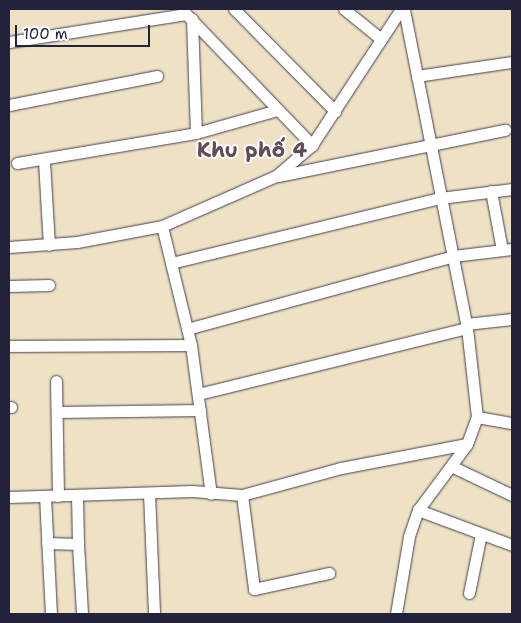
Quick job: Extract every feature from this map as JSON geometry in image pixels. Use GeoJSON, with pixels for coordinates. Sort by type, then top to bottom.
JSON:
{"type":"FeatureCollection","features":[{"type":"Feature","properties":{"kind":"street"},"geometry":{"type":"LineString","coordinates":[[234,9],[335,111]]}},
{"type":"Feature","properties":{"kind":"street"},"geometry":{"type":"LineString","coordinates":[[344,9],[381,39]]}},
{"type":"Feature","properties":{"kind":"street"},"geometry":{"type":"LineString","coordinates":[[9,247],[49,245],[162,226],[276,176],[312,145],[381,39],[403,9]]}},
{"type":"Feature","properties":{"kind":"street"},"geometry":{"type":"LineString","coordinates":[[396,614],[408,536],[418,510],[467,444],[477,417],[466,326],[453,256],[428,143],[403,9]]}},
{"type":"Feature","properties":{"kind":"street"},"geometry":{"type":"LineString","coordinates":[[9,42],[180,13],[192,19],[274,110],[312,145]]}},
{"type":"Feature","properties":{"kind":"street"},"geometry":{"type":"LineString","coordinates":[[192,19],[196,133]]}},
{"type":"Feature","properties":{"kind":"street"},"geometry":{"type":"LineString","coordinates":[[417,76],[512,62]]}},
{"type":"Feature","properties":{"kind":"street"},"geometry":{"type":"LineString","coordinates":[[9,105],[157,76]]}},
{"type":"Feature","properties":{"kind":"street"},"geometry":{"type":"LineString","coordinates":[[17,163],[44,161],[196,133],[274,110]]}},
{"type":"Feature","properties":{"kind":"street"},"geometry":{"type":"LineString","coordinates":[[276,176],[313,172],[428,143],[505,130]]}},
{"type":"Feature","properties":{"kind":"street"},"geometry":{"type":"LineString","coordinates":[[44,161],[49,245]]}},
{"type":"Feature","properties":{"kind":"street"},"geometry":{"type":"LineString","coordinates":[[170,263],[440,198],[512,189]]}},
{"type":"Feature","properties":{"kind":"street"},"geometry":{"type":"LineString","coordinates":[[187,329],[453,256],[507,250],[491,191]]}},
{"type":"Feature","properties":{"kind":"street"},"geometry":{"type":"LineString","coordinates":[[162,226],[192,345],[211,494]]}},
{"type":"Feature","properties":{"kind":"street"},"geometry":{"type":"LineString","coordinates":[[9,286],[49,285]]}},
{"type":"Feature","properties":{"kind":"street"},"geometry":{"type":"LineString","coordinates":[[198,394],[466,326],[512,319]]}},
{"type":"Feature","properties":{"kind":"street"},"geometry":{"type":"LineString","coordinates":[[9,346],[192,345]]}},
{"type":"Feature","properties":{"kind":"street"},"geometry":{"type":"LineString","coordinates":[[56,381],[58,496]]}},
{"type":"Feature","properties":{"kind":"street"},"geometry":{"type":"LineString","coordinates":[[58,412],[200,410]]}},
{"type":"Feature","properties":{"kind":"street"},"geometry":{"type":"LineString","coordinates":[[477,417],[512,423]]}},
{"type":"Feature","properties":{"kind":"street"},"geometry":{"type":"LineString","coordinates":[[9,497],[149,493],[242,495],[341,468],[467,444]]}},
{"type":"Feature","properties":{"kind":"street"},"geometry":{"type":"LineString","coordinates":[[451,466],[512,495]]}},
{"type":"Feature","properties":{"kind":"street"},"geometry":{"type":"LineString","coordinates":[[149,493],[154,614]]}},
{"type":"Feature","properties":{"kind":"street"},"geometry":{"type":"LineString","coordinates":[[77,495],[82,614]]}},
{"type":"Feature","properties":{"kind":"street"},"geometry":{"type":"LineString","coordinates":[[242,495],[254,589],[329,573]]}},
{"type":"Feature","properties":{"kind":"street"},"geometry":{"type":"LineString","coordinates":[[45,496],[50,614]]}},
{"type":"Feature","properties":{"kind":"street"},"geometry":{"type":"LineString","coordinates":[[418,510],[512,545]]}},
{"type":"Feature","properties":{"kind":"street"},"geometry":{"type":"LineString","coordinates":[[470,593],[481,534]]}},
{"type":"Feature","properties":{"kind":"street"},"geometry":{"type":"LineString","coordinates":[[47,543],[78,544]]}},
{"type":"Feature","properties":{"kind":"district","name":"Khu phố 4"},"geometry":{"type":"Point","coordinates":[252,150]}}]}
